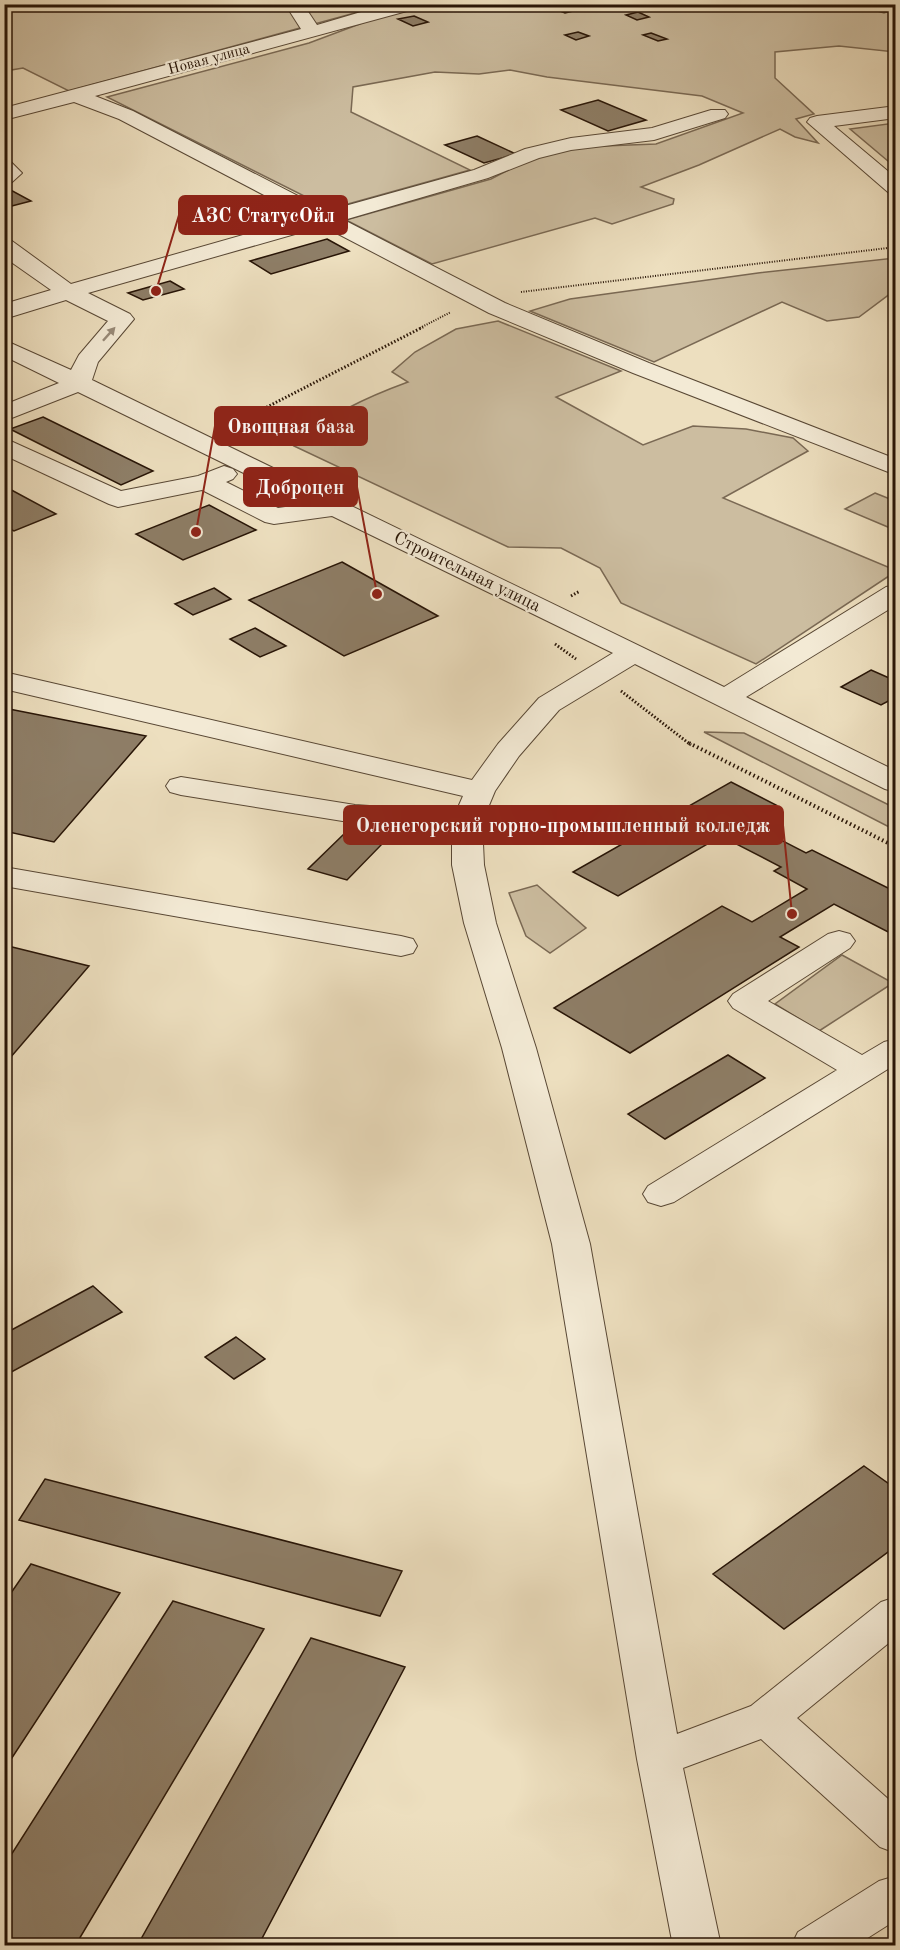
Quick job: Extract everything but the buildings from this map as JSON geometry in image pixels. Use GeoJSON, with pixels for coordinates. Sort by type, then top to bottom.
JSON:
{"type":"FeatureCollection","features":[{"type":"Feature","properties":{"kind":"street"},"geometry":{"type":"LineString","coordinates":[[294,4],[312,32]]}},
{"type":"Feature","properties":{"kind":"street","name":"Новая улица"},"geometry":{"type":"LineString","coordinates":[[4,114],[412,4]]}},
{"type":"Feature","properties":{"kind":"street"},"geometry":{"type":"LineString","coordinates":[[77,96],[126,116],[497,308],[641,368],[896,468]]}},
{"type":"Feature","properties":{"kind":"street"},"geometry":{"type":"LineString","coordinates":[[896,112],[817,122],[896,189]]}},
{"type":"Feature","properties":{"kind":"street"},"geometry":{"type":"LineString","coordinates":[[4,312],[481,174],[532,153],[571,144],[654,134],[718,114]]}},
{"type":"Feature","properties":{"kind":"street"},"geometry":{"type":"LineString","coordinates":[[4,166],[12,173],[4,179]]}},
{"type":"Feature","properties":{"kind":"street"},"geometry":{"type":"LineString","coordinates":[[4,246],[68,292],[122,319],[87,360],[79,383],[4,414]]}},
{"type":"Feature","properties":{"kind":"street","name":"Строительная улица"},"geometry":{"type":"LineString","coordinates":[[4,347],[896,783]]}},
{"type":"Feature","properties":{"kind":"street"},"geometry":{"type":"LineString","coordinates":[[4,445],[118,499],[205,482],[246,464]]}},
{"type":"Feature","properties":{"kind":"street"},"geometry":{"type":"LineString","coordinates":[[205,482],[274,516],[333,508]]}},
{"type":"Feature","properties":{"kind":"street"},"geometry":{"type":"LineString","coordinates":[[724,699],[896,593]]}},
{"type":"Feature","properties":{"kind":"street"},"geometry":{"type":"LineString","coordinates":[[634,653],[549,704],[508,750],[473,806],[468,865],[480,923],[519,1048],[571,1244],[659,1759],[697,1946]]}},
{"type":"Feature","properties":{"kind":"street"},"geometry":{"type":"LineString","coordinates":[[4,680],[473,806]]}},
{"type":"Feature","properties":{"kind":"street"},"geometry":{"type":"LineString","coordinates":[[182,786],[355,814],[473,806]]}},
{"type":"Feature","properties":{"kind":"street"},"geometry":{"type":"LineString","coordinates":[[4,876],[401,946]]}},
{"type":"Feature","properties":{"kind":"street"},"geometry":{"type":"LineString","coordinates":[[839,941],[745,1000],[862,1070]]}},
{"type":"Feature","properties":{"kind":"street"},"geometry":{"type":"LineString","coordinates":[[661,1194],[896,1049]]}},
{"type":"Feature","properties":{"kind":"street"},"geometry":{"type":"LineString","coordinates":[[659,1759],[767,1718],[896,1613]]}},
{"type":"Feature","properties":{"kind":"street"},"geometry":{"type":"LineString","coordinates":[[767,1718],[896,1834]]}},
{"type":"Feature","properties":{"kind":"street"},"geometry":{"type":"LineString","coordinates":[[815,1946],[896,1895]]}},
{"type":"Feature","properties":{"kind":"shaded area"},"geometry":{"type":"Polygon","coordinates":[[[875,4],[871,9],[884,13],[895,9],[895,52],[839,46],[775,52],[775,78],[814,114],[796,119],[818,143],[795,137],[780,129],[699,165],[641,187],[674,199],[673,204],[612,224],[595,218],[432,264],[346,220],[491,179],[528,160],[577,147],[656,144],[743,113],[702,96],[547,77],[510,70],[479,74],[435,72],[353,87],[351,112],[470,170],[330,209],[107,97],[309,43],[373,19],[432,5],[875,4]]]}},
{"type":"Feature","properties":{"kind":"shaded area"},"geometry":{"type":"Polygon","coordinates":[[[4,5],[384,5],[69,91],[23,68],[5,71],[4,5]]]}},
{"type":"Feature","properties":{"kind":"shaded area"},"geometry":{"type":"Polygon","coordinates":[[[895,123],[895,167],[850,129],[895,123]]]}},
{"type":"Feature","properties":{"kind":"shaded area"},"geometry":{"type":"Polygon","coordinates":[[[895,258],[895,290],[859,317],[827,321],[782,302],[654,362],[530,311],[570,299],[758,273],[895,258]]]}},
{"type":"Feature","properties":{"kind":"shaded area"},"geometry":{"type":"Polygon","coordinates":[[[498,321],[621,371],[556,397],[643,445],[693,426],[746,429],[793,438],[808,451],[723,498],[895,570],[895,572],[756,664],[621,603],[600,568],[561,548],[508,547],[294,446],[320,425],[348,408],[408,382],[392,372],[415,352],[456,329],[498,321]]]}},
{"type":"Feature","properties":{"kind":"shaded area"},"geometry":{"type":"Polygon","coordinates":[[[875,493],[895,501],[895,530],[845,509],[875,493]]]}},
{"type":"Feature","properties":{"kind":"shaded area"},"geometry":{"type":"Polygon","coordinates":[[[704,732],[744,733],[895,808],[895,830],[704,732]]]}},
{"type":"Feature","properties":{"kind":"shaded area"},"geometry":{"type":"Polygon","coordinates":[[[537,885],[586,928],[550,953],[526,936],[509,893],[537,885]]]}},
{"type":"Feature","properties":{"kind":"shaded area"},"geometry":{"type":"Polygon","coordinates":[[[842,955],[893,983],[819,1031],[775,1004],[842,955]]]}},
{"type":"Feature","properties":{"kind":"place","name":"АЗС СтатусОйл"},"geometry":{"type":"Point","coordinates":[156,291]}},
{"type":"Feature","properties":{"kind":"place","name":"Овощная база"},"geometry":{"type":"Point","coordinates":[196,532]}},
{"type":"Feature","properties":{"kind":"place","name":"Доброцен"},"geometry":{"type":"Point","coordinates":[377,594]}},
{"type":"Feature","properties":{"kind":"place","name":"Оленегорский горно-промышленный колледж"},"geometry":{"type":"Point","coordinates":[792,914]}}]}
